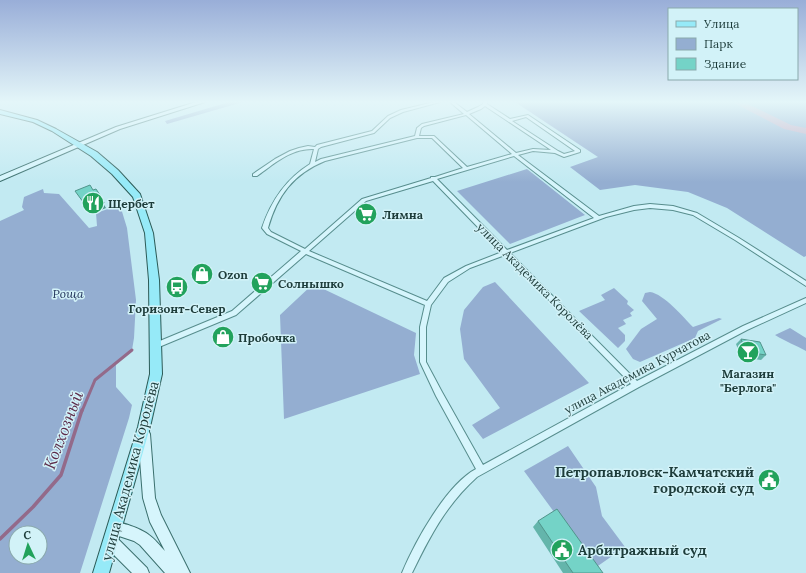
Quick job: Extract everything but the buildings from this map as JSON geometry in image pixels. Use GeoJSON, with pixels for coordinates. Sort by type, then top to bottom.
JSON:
{"type":"FeatureCollection","features":[{"type":"Feature","properties":{"kind":"main road","name":"улица Академика Королёва"},"geometry":{"type":"LineString","coordinates":[[51,129],[79,144],[115,172],[137,196],[149,233],[154,280],[157,345],[156,374],[144,427],[101,573]]}},
{"type":"Feature","properties":{"kind":"main road"},"geometry":{"type":"LineString","coordinates":[[0,179],[79,144],[120,129]]}},
{"type":"Feature","properties":{"kind":"main road"},"geometry":{"type":"LineString","coordinates":[[144,427],[145,465],[149,498],[155,517],[183,573]]}},
{"type":"Feature","properties":{"kind":"main road"},"geometry":{"type":"LineString","coordinates":[[113,535],[142,573]]}},
{"type":"Feature","properties":{"kind":"main road"},"geometry":{"type":"LineString","coordinates":[[113,535],[137,535],[144,540],[175,573]]}},
{"type":"Feature","properties":{"kind":"street"},"geometry":{"type":"LineString","coordinates":[[255,175],[290,151],[306,146],[316,148],[373,132],[376,129]]}},
{"type":"Feature","properties":{"kind":"street"},"geometry":{"type":"LineString","coordinates":[[417,137],[419,129]]}},
{"type":"Feature","properties":{"kind":"street"},"geometry":{"type":"LineString","coordinates":[[485,129],[598,218]]}},
{"type":"Feature","properties":{"kind":"street"},"geometry":{"type":"LineString","coordinates":[[523,129],[564,156],[578,151],[545,129]]}},
{"type":"Feature","properties":{"kind":"street"},"geometry":{"type":"LineString","coordinates":[[428,304],[305,251],[269,233],[265,228],[268,217],[285,186],[312,163],[417,137],[432,137],[464,168]]}},
{"type":"Feature","properties":{"kind":"street"},"geometry":{"type":"LineString","coordinates":[[312,163],[316,148]]}},
{"type":"Feature","properties":{"kind":"street"},"geometry":{"type":"LineString","coordinates":[[157,345],[234,312],[364,200],[464,168],[515,154],[533,150],[556,152]]}},
{"type":"Feature","properties":{"kind":"street","name":"улица Академика Королёва"},"geometry":{"type":"LineString","coordinates":[[433,178],[508,252],[636,385]]}},
{"type":"Feature","properties":{"kind":"street"},"geometry":{"type":"LineString","coordinates":[[481,470],[439,394],[424,362],[423,327],[428,304],[446,280],[468,266],[598,218],[634,208],[650,206],[673,208],[694,214],[737,239],[806,284]]}},
{"type":"Feature","properties":{"kind":"street","name":"улица Академика Курчатова"},"geometry":{"type":"LineString","coordinates":[[407,573],[428,532],[448,501],[468,479],[481,470],[636,385],[745,328],[806,300]]}},
{"type":"Feature","properties":{"kind":"green space"},"geometry":{"type":"Polygon","coordinates":[[[555,129],[806,129],[806,256],[804,257],[727,208],[688,192],[635,185],[600,190],[570,167],[598,157],[555,129]]]}},
{"type":"Feature","properties":{"kind":"green space"},"geometry":{"type":"Polygon","coordinates":[[[527,169],[585,215],[510,244],[457,191],[527,169]]]}},
{"type":"Feature","properties":{"kind":"green space","name":"Роща"},"geometry":{"type":"Polygon","coordinates":[[[43,189],[44,193],[59,194],[89,228],[97,226],[96,213],[120,205],[127,228],[136,300],[134,338],[132,350],[116,364],[116,387],[132,405],[80,573],[0,573],[0,221],[24,210],[22,207],[24,197],[43,189]]]}},
{"type":"Feature","properties":{"kind":"green space"},"geometry":{"type":"Polygon","coordinates":[[[495,282],[589,383],[483,439],[472,425],[500,408],[464,359],[460,329],[464,310],[483,287],[495,282]]]}},
{"type":"Feature","properties":{"kind":"green space"},"geometry":{"type":"Polygon","coordinates":[[[313,284],[416,333],[414,355],[420,374],[284,419],[280,315],[313,284]]]}},
{"type":"Feature","properties":{"kind":"green space"},"geometry":{"type":"Polygon","coordinates":[[[614,288],[628,301],[627,304],[634,310],[630,313],[632,316],[623,320],[626,324],[618,328],[625,335],[625,341],[618,348],[579,311],[605,300],[601,295],[614,288]]]}},
{"type":"Feature","properties":{"kind":"green space"},"geometry":{"type":"Polygon","coordinates":[[[650,292],[667,301],[693,327],[719,318],[722,319],[698,331],[695,338],[640,362],[633,359],[626,349],[641,329],[657,319],[642,301],[645,293],[650,292]]]}},
{"type":"Feature","properties":{"kind":"green space"},"geometry":{"type":"Polygon","coordinates":[[[790,328],[806,338],[806,351],[775,335],[790,328]]]}},
{"type":"Feature","properties":{"kind":"green space"},"geometry":{"type":"Polygon","coordinates":[[[568,446],[596,487],[602,516],[625,547],[595,568],[524,471],[568,446]]]}},
{"type":"Feature","properties":{"kind":"waterway"},"geometry":{"type":"LineString","coordinates":[[792,129],[806,131]]}},
{"type":"Feature","properties":{"kind":"waterway","name":"Колхозный"},"geometry":{"type":"LineString","coordinates":[[82,411],[95,380],[132,350]]}},
{"type":"Feature","properties":{"kind":"waterway","name":"Колхозный"},"geometry":{"type":"LineString","coordinates":[[0,539],[33,507],[61,475],[82,410]]}},
{"type":"Feature","properties":{"kind":"place","name":"Щербет"},"geometry":{"type":"Point","coordinates":[93,203]}},
{"type":"Feature","properties":{"kind":"place","name":"Лимна"},"geometry":{"type":"Point","coordinates":[366,214]}},
{"type":"Feature","properties":{"kind":"place","name":"Ozon"},"geometry":{"type":"Point","coordinates":[202,274]}},
{"type":"Feature","properties":{"kind":"place","name":"Солнышко"},"geometry":{"type":"Point","coordinates":[262,283]}},
{"type":"Feature","properties":{"kind":"place","name":"Горизонт-Север"},"geometry":{"type":"Point","coordinates":[177,287]}},
{"type":"Feature","properties":{"kind":"place","name":"Пробочка"},"geometry":{"type":"Point","coordinates":[223,337]}},
{"type":"Feature","properties":{"kind":"place","name":"Магазин \"Берлога\""},"geometry":{"type":"Point","coordinates":[748,352]}},
{"type":"Feature","properties":{"kind":"place","name":"Петропавловск-Камчатский городской суд"},"geometry":{"type":"Point","coordinates":[769,480]}},
{"type":"Feature","properties":{"kind":"place","name":"Арбитражный суд"},"geometry":{"type":"Point","coordinates":[562,550]}}]}
